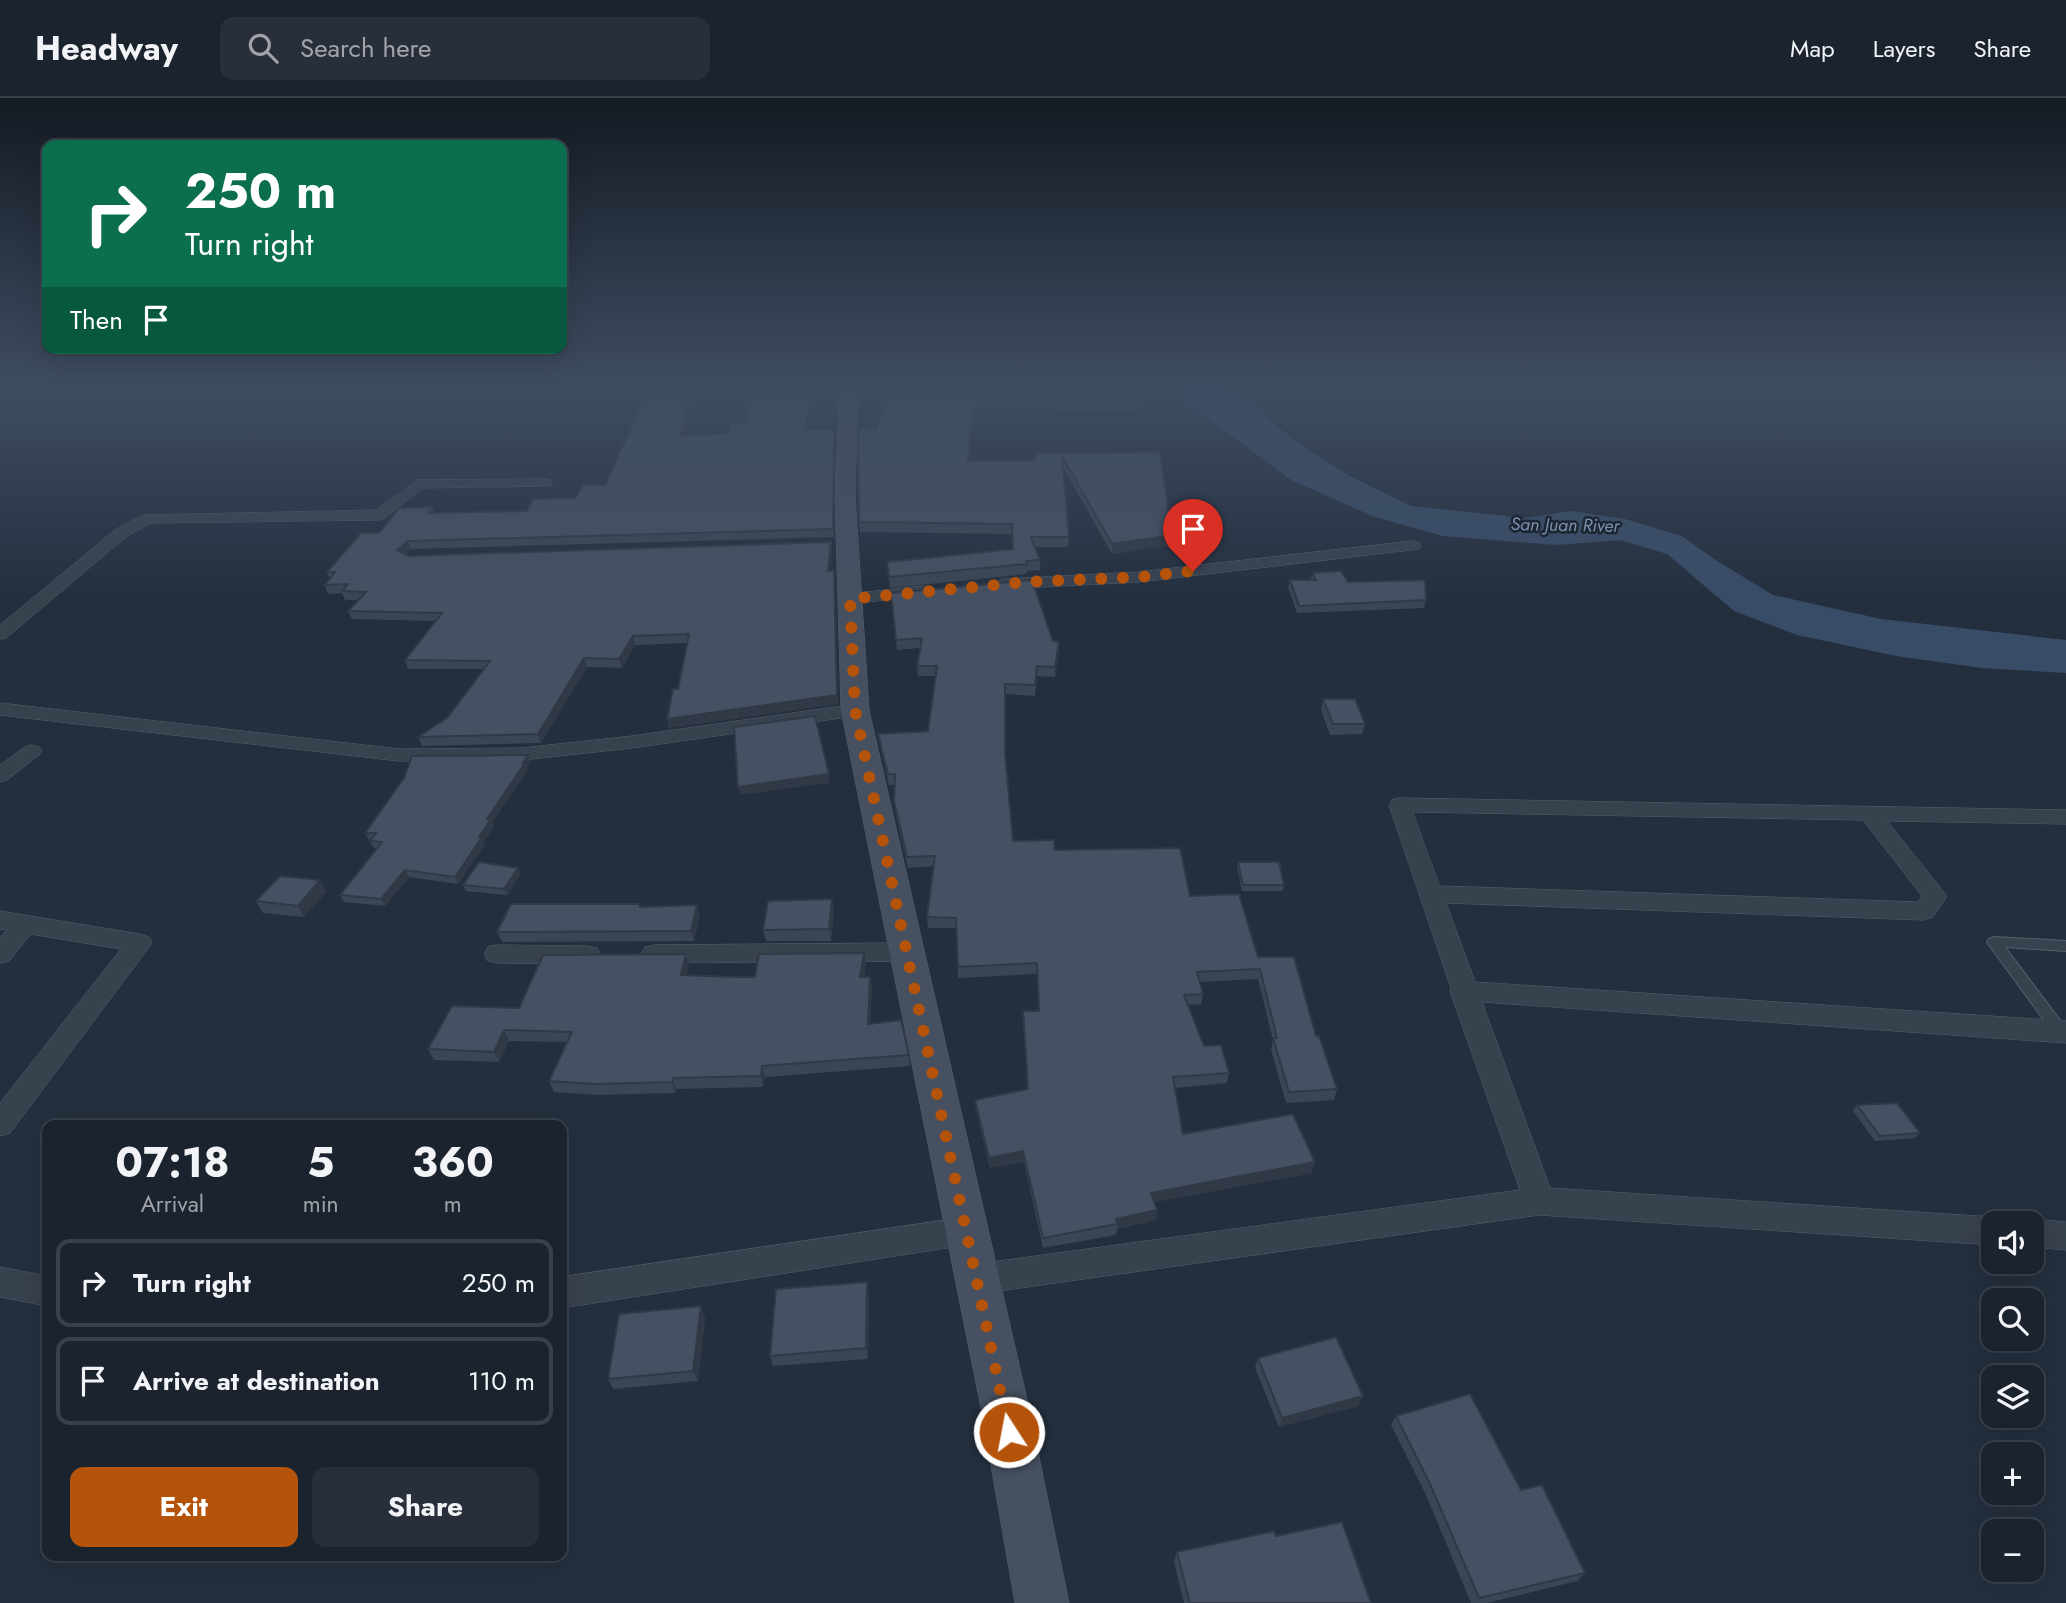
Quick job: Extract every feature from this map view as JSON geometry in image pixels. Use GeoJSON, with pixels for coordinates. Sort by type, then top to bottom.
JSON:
{"type":"FeatureCollection","features":[{"type":"Feature","properties":{"kind":"main road"},"geometry":{"type":"LineString","coordinates":[[846,457],[841,544],[850,599],[855,710],[977,1279],[1042,1603]]}},
{"type":"Feature","properties":{"kind":"street"},"geometry":{"type":"LineString","coordinates":[[0,634],[121,533],[148,518],[380,515],[418,484],[544,483]]}},
{"type":"Feature","properties":{"kind":"street"},"geometry":{"type":"LineString","coordinates":[[989,585],[1139,577],[1413,546]]}},
{"type":"Feature","properties":{"kind":"street"},"geometry":{"type":"LineString","coordinates":[[850,599],[940,589]]}},
{"type":"Feature","properties":{"kind":"street"},"geometry":{"type":"LineString","coordinates":[[0,709],[399,755],[522,754],[632,742],[855,710]]}},
{"type":"Feature","properties":{"kind":"street"},"geometry":{"type":"LineString","coordinates":[[0,775],[32,751]]}},
{"type":"Feature","properties":{"kind":"street"},"geometry":{"type":"LineString","coordinates":[[1539,1201],[1463,991],[1400,805],[2066,817]]}},
{"type":"Feature","properties":{"kind":"street"},"geometry":{"type":"LineString","coordinates":[[1430,894],[1924,911],[1935,896],[1869,813]]}},
{"type":"Feature","properties":{"kind":"street"},"geometry":{"type":"LineString","coordinates":[[0,920],[140,943],[0,1124]]}},
{"type":"Feature","properties":{"kind":"street"},"geometry":{"type":"LineString","coordinates":[[0,954],[26,924]]}},
{"type":"Feature","properties":{"kind":"street"},"geometry":{"type":"LineString","coordinates":[[633,955],[907,953]]}},
{"type":"Feature","properties":{"kind":"street"},"geometry":{"type":"LineString","coordinates":[[497,954],[606,954]]}},
{"type":"Feature","properties":{"kind":"street"},"geometry":{"type":"LineString","coordinates":[[1463,991],[2063,1031]]}},
{"type":"Feature","properties":{"kind":"street"},"geometry":{"type":"LineString","coordinates":[[977,1279],[1539,1201],[1981,1230]]}},
{"type":"Feature","properties":{"kind":"street"},"geometry":{"type":"LineString","coordinates":[[567,1292],[966,1231]]}},
{"type":"Feature","properties":{"kind":"street"},"geometry":{"type":"LineString","coordinates":[[2044,1235],[2066,1236]]}},
{"type":"Feature","properties":{"kind":"street"},"geometry":{"type":"LineString","coordinates":[[0,1282],[42,1291]]}},
{"type":"Feature","properties":{"kind":"lane"},"geometry":{"type":"LineString","coordinates":[[2063,1031],[1994,942],[2066,946]]}},
{"type":"Feature","properties":{"kind":"water","name":"San Juan River"},"geometry":{"type":"Polygon","coordinates":[[[1261,457],[1320,457],[1350,476],[1411,506],[1525,518],[1571,511],[1625,519],[1682,536],[1773,595],[1881,619],[2066,640],[2066,673],[1982,668],[1896,656],[1797,635],[1734,611],[1667,554],[1620,540],[1556,545],[1443,536],[1375,517],[1291,480],[1261,457]]]}},
{"type":"Feature","properties":{"kind":"building"},"geometry":{"type":"Polygon","coordinates":[[[618,457],[834,457],[833,529],[408,541],[397,550],[408,556],[831,542],[828,571],[834,570],[837,695],[667,719],[673,689],[678,689],[689,634],[633,636],[619,659],[584,658],[538,734],[418,737],[447,718],[490,661],[405,660],[442,613],[348,611],[366,592],[342,591],[348,584],[325,585],[335,572],[327,572],[361,533],[379,533],[399,508],[432,507],[428,513],[527,511],[533,499],[575,498],[583,485],[605,485],[618,457]]]}},
{"type":"Feature","properties":{"kind":"building"},"geometry":{"type":"Polygon","coordinates":[[[858,457],[968,457],[968,461],[1062,457],[1069,537],[1031,537],[1040,560],[1026,561],[1027,564],[889,577],[887,562],[1013,549],[1012,524],[859,522],[858,457]]]}},
{"type":"Feature","properties":{"kind":"building"},"geometry":{"type":"Polygon","coordinates":[[[1063,457],[1161,457],[1172,535],[1112,544],[1063,457]]]}},
{"type":"Feature","properties":{"kind":"building"},"geometry":{"type":"Polygon","coordinates":[[[1341,571],[1348,582],[1425,580],[1426,600],[1299,606],[1290,580],[1316,580],[1312,573],[1341,571]]]}},
{"type":"Feature","properties":{"kind":"building"},"geometry":{"type":"Polygon","coordinates":[[[1032,580],[1053,641],[1059,642],[1055,667],[1037,666],[1035,685],[1005,684],[1005,752],[1013,841],[1054,840],[1055,850],[1180,848],[1190,896],[1239,894],[1258,957],[1294,957],[1316,1036],[1319,1036],[1337,1089],[1289,1092],[1273,1038],[1277,1038],[1260,969],[1197,972],[1203,994],[1184,995],[1204,1046],[1221,1045],[1229,1073],[1173,1077],[1183,1134],[1293,1114],[1315,1162],[1151,1193],[1157,1210],[1116,1219],[1117,1224],[1043,1238],[1023,1151],[989,1158],[975,1100],[1028,1089],[1023,1011],[1039,1011],[1037,963],[958,967],[956,918],[927,917],[935,856],[907,857],[894,801],[895,774],[888,774],[878,734],[928,731],[937,666],[917,666],[922,638],[896,640],[891,593],[1032,580]]]}},
{"type":"Feature","properties":{"kind":"building"},"geometry":{"type":"Polygon","coordinates":[[[1323,699],[1355,699],[1365,724],[1333,724],[1323,699]]]}},
{"type":"Feature","properties":{"kind":"building"},"geometry":{"type":"Polygon","coordinates":[[[815,716],[829,774],[738,787],[734,727],[815,716]]]}},
{"type":"Feature","properties":{"kind":"building"},"geometry":{"type":"Polygon","coordinates":[[[528,755],[487,819],[491,819],[479,837],[482,837],[455,877],[405,870],[381,899],[340,895],[382,842],[370,841],[376,833],[365,833],[404,778],[412,756],[528,755]]]}},
{"type":"Feature","properties":{"kind":"building"},"geometry":{"type":"Polygon","coordinates":[[[479,862],[518,868],[504,889],[463,885],[479,862]]]}},
{"type":"Feature","properties":{"kind":"building"},"geometry":{"type":"Polygon","coordinates":[[[1238,862],[1279,862],[1284,885],[1243,885],[1238,862]]]}},
{"type":"Feature","properties":{"kind":"building"},"geometry":{"type":"Polygon","coordinates":[[[280,876],[320,880],[298,906],[256,901],[280,876]]]}},
{"type":"Feature","properties":{"kind":"building"},"geometry":{"type":"Polygon","coordinates":[[[832,899],[829,929],[763,930],[768,901],[832,899]]]}},
{"type":"Feature","properties":{"kind":"building"},"geometry":{"type":"Polygon","coordinates":[[[511,904],[640,904],[640,907],[697,905],[691,931],[497,932],[511,904]]]}},
{"type":"Feature","properties":{"kind":"building"},"geometry":{"type":"Polygon","coordinates":[[[864,953],[860,977],[870,977],[868,1024],[901,1020],[909,1055],[762,1066],[761,1076],[673,1078],[672,1082],[593,1084],[549,1081],[572,1032],[504,1030],[494,1052],[428,1049],[452,1006],[519,1008],[543,955],[686,954],[681,975],[755,977],[759,954],[864,953]]]}},
{"type":"Feature","properties":{"kind":"building"},"geometry":{"type":"Polygon","coordinates":[[[1897,1103],[1920,1133],[1880,1136],[1857,1105],[1897,1103]]]}},
{"type":"Feature","properties":{"kind":"building"},"geometry":{"type":"Polygon","coordinates":[[[867,1282],[866,1348],[770,1356],[776,1289],[867,1282]]]}},
{"type":"Feature","properties":{"kind":"building"},"geometry":{"type":"Polygon","coordinates":[[[701,1306],[693,1371],[608,1379],[619,1314],[701,1306]]]}},
{"type":"Feature","properties":{"kind":"building"},"geometry":{"type":"Polygon","coordinates":[[[1336,1337],[1363,1396],[1282,1418],[1258,1358],[1336,1337]]]}},
{"type":"Feature","properties":{"kind":"building"},"geometry":{"type":"Polygon","coordinates":[[[1470,1394],[1521,1490],[1542,1485],[1585,1573],[1479,1598],[1431,1486],[1396,1416],[1470,1394]]]}},
{"type":"Feature","properties":{"kind":"building"},"geometry":{"type":"Polygon","coordinates":[[[1342,1522],[1371,1603],[1190,1603],[1177,1552],[1274,1531],[1276,1536],[1342,1522]]]}},
{"type":"Feature","properties":{"kind":"route"},"geometry":{"type":"LineString","coordinates":[[1009,1432],[855,710],[850,599],[927,590],[1139,577],[1193,571]]}}]}
